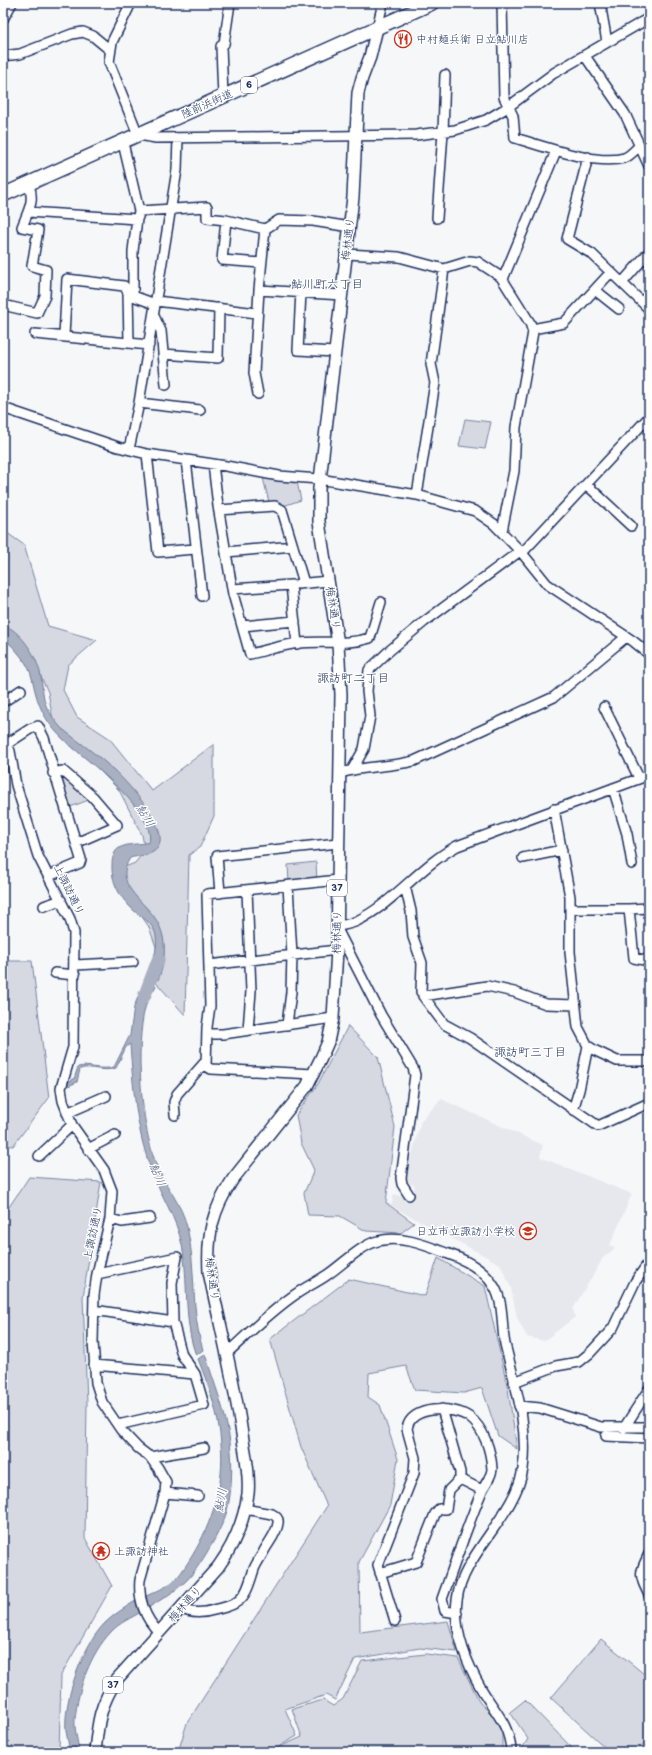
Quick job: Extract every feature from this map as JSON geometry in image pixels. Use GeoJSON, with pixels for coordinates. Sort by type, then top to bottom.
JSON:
{"type":"FeatureCollection","features":[{"type":"Feature","properties":{"kind":"highway","name":"陸前浜街道"},"geometry":{"type":"LineString","coordinates":[[3,195],[29,185],[432,3]]}},
{"type":"Feature","properties":{"kind":"main road","name":"梅林通り"},"geometry":{"type":"LineString","coordinates":[[95,1752],[98,1722],[107,1695],[117,1679],[228,1553],[242,1523],[248,1494],[248,1471],[240,1416],[209,1272],[208,1252],[210,1237],[218,1205],[233,1179],[296,1101],[314,1074],[328,1042],[333,1018],[338,880],[341,694],[338,644],[319,522],[319,479],[350,227],[358,93],[370,57],[377,28]]}},
{"type":"Feature","properties":{"kind":"street"},"geometry":{"type":"LineString","coordinates":[[3,19],[12,3]]}},
{"type":"Feature","properties":{"kind":"street"},"geometry":{"type":"LineString","coordinates":[[131,3],[115,33],[110,50],[109,62],[139,135],[156,138],[416,135],[455,130],[486,120],[508,107],[554,73],[649,19]]}},
{"type":"Feature","properties":{"kind":"street"},"geometry":{"type":"LineString","coordinates":[[223,97],[221,46],[224,44],[230,3]]}},
{"type":"Feature","properties":{"kind":"street"},"geometry":{"type":"LineString","coordinates":[[377,28],[383,3]]}},
{"type":"Feature","properties":{"kind":"street"},"geometry":{"type":"LineString","coordinates":[[502,3],[504,97],[513,116],[515,138],[556,151],[616,160],[626,158],[639,146]]}},
{"type":"Feature","properties":{"kind":"street"},"geometry":{"type":"LineString","coordinates":[[600,3],[607,42]]}},
{"type":"Feature","properties":{"kind":"street"},"geometry":{"type":"LineString","coordinates":[[3,56],[20,54],[72,34],[83,32],[93,36],[110,50]]}},
{"type":"Feature","properties":{"kind":"street"},"geometry":{"type":"LineString","coordinates":[[585,56],[625,114],[649,166]]}},
{"type":"Feature","properties":{"kind":"street"},"geometry":{"type":"LineString","coordinates":[[437,218],[445,75]]}},
{"type":"Feature","properties":{"kind":"street"},"geometry":{"type":"LineString","coordinates":[[129,449],[140,403],[177,170],[178,138]]}},
{"type":"Feature","properties":{"kind":"street"},"geometry":{"type":"LineString","coordinates":[[123,142],[138,215],[133,251],[129,343]]}},
{"type":"Feature","properties":{"kind":"street"},"geometry":{"type":"LineString","coordinates":[[503,279],[556,151]]}},
{"type":"Feature","properties":{"kind":"street"},"geometry":{"type":"LineString","coordinates":[[588,157],[567,239],[592,254],[649,309]]}},
{"type":"Feature","properties":{"kind":"street"},"geometry":{"type":"LineString","coordinates":[[3,305],[37,313],[45,296],[46,270],[32,266],[38,230],[22,227],[32,202],[32,194],[29,185]]}},
{"type":"Feature","properties":{"kind":"street"},"geometry":{"type":"LineString","coordinates":[[28,212],[138,215],[170,208],[207,207],[207,218],[226,220],[265,229],[280,220],[313,222],[350,227]]}},
{"type":"Feature","properties":{"kind":"street"},"geometry":{"type":"LineString","coordinates":[[226,220],[222,260],[261,264]]}},
{"type":"Feature","properties":{"kind":"street"},"geometry":{"type":"LineString","coordinates":[[258,394],[254,373],[257,313],[265,229]]}},
{"type":"Feature","properties":{"kind":"street"},"geometry":{"type":"LineString","coordinates":[[622,283],[649,252]]}},
{"type":"Feature","properties":{"kind":"street"},"geometry":{"type":"LineString","coordinates":[[347,254],[399,257],[444,269],[470,261],[478,262],[503,279],[530,322],[532,329],[516,426],[514,471],[502,531]]}},
{"type":"Feature","properties":{"kind":"street"},"geometry":{"type":"LineString","coordinates":[[417,495],[434,383],[431,364],[444,269]]}},
{"type":"Feature","properties":{"kind":"street"},"geometry":{"type":"LineString","coordinates":[[532,329],[564,323],[611,272]]}},
{"type":"Feature","properties":{"kind":"street"},"geometry":{"type":"LineString","coordinates":[[64,336],[67,279],[124,286],[131,295],[155,302],[257,313]]}},
{"type":"Feature","properties":{"kind":"street"},"geometry":{"type":"LineString","coordinates":[[259,290],[342,295]]}},
{"type":"Feature","properties":{"kind":"street"},"geometry":{"type":"LineString","coordinates":[[595,290],[619,309]]}},
{"type":"Feature","properties":{"kind":"street"},"geometry":{"type":"LineString","coordinates":[[301,292],[298,350],[335,352]]}},
{"type":"Feature","properties":{"kind":"street"},"geometry":{"type":"LineString","coordinates":[[163,354],[218,358],[219,308]]}},
{"type":"Feature","properties":{"kind":"street"},"geometry":{"type":"LineString","coordinates":[[154,315],[161,331],[166,385]]}},
{"type":"Feature","properties":{"kind":"street"},"geometry":{"type":"LineString","coordinates":[[35,334],[149,345]]}},
{"type":"Feature","properties":{"kind":"street"},"geometry":{"type":"LineString","coordinates":[[140,403],[200,410]]}},
{"type":"Feature","properties":{"kind":"street"},"geometry":{"type":"LineString","coordinates":[[3,408],[52,425],[147,454],[280,476],[319,479],[417,495],[475,511],[502,531],[547,584],[649,654]]}},
{"type":"Feature","properties":{"kind":"street"},"geometry":{"type":"LineString","coordinates":[[352,770],[364,749],[370,716],[367,690],[369,670],[388,651],[424,622],[521,552],[587,485],[649,417]]}},
{"type":"Feature","properties":{"kind":"street"},"geometry":{"type":"LineString","coordinates":[[147,454],[158,552],[195,549]]}},
{"type":"Feature","properties":{"kind":"street"},"geometry":{"type":"LineString","coordinates":[[186,460],[195,549],[202,596]]}},
{"type":"Feature","properties":{"kind":"street"},"geometry":{"type":"LineString","coordinates":[[213,464],[232,589],[250,654],[297,644],[338,644],[359,642],[370,638],[381,602]]}},
{"type":"Feature","properties":{"kind":"street"},"geometry":{"type":"LineString","coordinates":[[587,485],[631,526]]}},
{"type":"Feature","properties":{"kind":"street"},"geometry":{"type":"LineString","coordinates":[[219,510],[275,506],[282,510],[304,584]]}},
{"type":"Feature","properties":{"kind":"street"},"geometry":{"type":"LineString","coordinates":[[226,552],[293,546]]}},
{"type":"Feature","properties":{"kind":"street"},"geometry":{"type":"LineString","coordinates":[[232,589],[328,581]]}},
{"type":"Feature","properties":{"kind":"street"},"geometry":{"type":"LineString","coordinates":[[291,585],[297,644]]}},
{"type":"Feature","properties":{"kind":"street"},"geometry":{"type":"LineString","coordinates":[[242,626],[295,621]]}},
{"type":"Feature","properties":{"kind":"street"},"geometry":{"type":"LineString","coordinates":[[340,773],[414,761],[554,697],[626,637]]}},
{"type":"Feature","properties":{"kind":"street"},"geometry":{"type":"LineString","coordinates":[[3,702],[21,690]]}},
{"type":"Feature","properties":{"kind":"street"},"geometry":{"type":"LineString","coordinates":[[604,707],[639,778]]}},
{"type":"Feature","properties":{"kind":"street"},"geometry":{"type":"LineString","coordinates":[[5,741],[38,726],[44,738],[53,772],[80,854],[80,863],[49,876]]}},
{"type":"Feature","properties":{"kind":"street","name":"上諏訪通り"},"geometry":{"type":"LineString","coordinates":[[5,741],[10,751],[16,785],[38,856],[70,919],[74,933],[75,975],[73,1047],[61,1088],[67,1113],[72,1125],[104,1170],[112,1191],[110,1219],[97,1274],[94,1295],[93,1342],[96,1382],[102,1402],[118,1425],[130,1440],[150,1458],[166,1482],[165,1493],[140,1580],[140,1596],[146,1613],[152,1625],[159,1632]]}},
{"type":"Feature","properties":{"kind":"street"},"geometry":{"type":"LineString","coordinates":[[53,772],[63,771],[93,797],[116,825],[76,842]]}},
{"type":"Feature","properties":{"kind":"street"},"geometry":{"type":"LineString","coordinates":[[409,1195],[402,1184],[401,1178],[415,1075],[413,1068],[381,1015],[336,927],[356,921],[372,912],[431,864],[457,846],[649,775]]}},
{"type":"Feature","properties":{"kind":"street"},"geometry":{"type":"LineString","coordinates":[[613,788],[627,834],[632,864]]}},
{"type":"Feature","properties":{"kind":"street"},"geometry":{"type":"LineString","coordinates":[[554,809],[570,897],[570,952],[578,1027],[588,1046],[617,1061],[649,1061]]}},
{"type":"Feature","properties":{"kind":"street"},"geometry":{"type":"LineString","coordinates":[[220,893],[218,856],[338,843]]}},
{"type":"Feature","properties":{"kind":"street"},"geometry":{"type":"LineString","coordinates":[[523,858],[562,850]]}},
{"type":"Feature","properties":{"kind":"street"},"geometry":{"type":"LineString","coordinates":[[314,1074],[211,1069],[206,1066],[210,1006],[207,894],[338,880]]}},
{"type":"Feature","properties":{"kind":"street"},"geometry":{"type":"LineString","coordinates":[[287,1025],[291,992],[292,955],[288,886]]}},
{"type":"Feature","properties":{"kind":"street"},"geometry":{"type":"LineString","coordinates":[[405,886],[411,911],[413,937],[422,963],[421,992]]}},
{"type":"Feature","properties":{"kind":"street"},"geometry":{"type":"LineString","coordinates":[[247,890],[251,991],[248,1030]]}},
{"type":"Feature","properties":{"kind":"street"},"geometry":{"type":"LineString","coordinates":[[44,906],[61,900]]}},
{"type":"Feature","properties":{"kind":"street"},"geometry":{"type":"LineString","coordinates":[[570,909],[649,908]]}},
{"type":"Feature","properties":{"kind":"street"},"geometry":{"type":"LineString","coordinates":[[629,909],[634,958],[649,961]]}},
{"type":"Feature","properties":{"kind":"street"},"geometry":{"type":"LineString","coordinates":[[209,965],[336,950]]}},
{"type":"Feature","properties":{"kind":"street"},"geometry":{"type":"LineString","coordinates":[[75,965],[133,962]]}},
{"type":"Feature","properties":{"kind":"street"},"geometry":{"type":"LineString","coordinates":[[55,973],[75,975]]}},
{"type":"Feature","properties":{"kind":"street"},"geometry":{"type":"LineString","coordinates":[[575,1005],[546,1004],[514,992],[487,986],[423,996],[444,1024],[470,1038],[598,1126],[649,1103]]}},
{"type":"Feature","properties":{"kind":"street"},"geometry":{"type":"LineString","coordinates":[[207,1034],[333,1018]]}},
{"type":"Feature","properties":{"kind":"street"},"geometry":{"type":"LineString","coordinates":[[574,1110],[588,1046]]}},
{"type":"Feature","properties":{"kind":"street"},"geometry":{"type":"LineString","coordinates":[[175,1115],[174,1102],[177,1094],[206,1061]]}},
{"type":"Feature","properties":{"kind":"street"},"geometry":{"type":"LineString","coordinates":[[67,1113],[106,1096]]}},
{"type":"Feature","properties":{"kind":"street"},"geometry":{"type":"LineString","coordinates":[[39,1156],[72,1125]]}},
{"type":"Feature","properties":{"kind":"street"},"geometry":{"type":"LineString","coordinates":[[88,1149],[115,1135]]}},
{"type":"Feature","properties":{"kind":"street"},"geometry":{"type":"LineString","coordinates":[[110,1219],[122,1222],[150,1218]]}},
{"type":"Feature","properties":{"kind":"street"},"geometry":{"type":"LineString","coordinates":[[227,1353],[284,1302],[327,1276],[376,1241],[389,1239],[401,1240],[460,1258],[486,1276],[495,1288],[499,1299],[504,1340],[519,1406],[524,1438],[522,1473],[510,1502],[460,1585],[456,1613],[458,1633],[464,1650],[483,1691],[506,1727],[511,1752]]}},
{"type":"Feature","properties":{"kind":"street"},"geometry":{"type":"LineString","coordinates":[[97,1274],[177,1257],[172,1283],[173,1322],[182,1356],[195,1374],[204,1405],[118,1425]]}},
{"type":"Feature","properties":{"kind":"street"},"geometry":{"type":"LineString","coordinates":[[514,1382],[556,1366],[579,1362],[590,1353],[613,1328],[635,1282],[649,1262]]}},
{"type":"Feature","properties":{"kind":"street"},"geometry":{"type":"LineString","coordinates":[[94,1310],[173,1322]]}},
{"type":"Feature","properties":{"kind":"street"},"geometry":{"type":"LineString","coordinates":[[94,1365],[195,1374]]}},
{"type":"Feature","properties":{"kind":"street"},"geometry":{"type":"LineString","coordinates":[[624,1428],[649,1389]]}},
{"type":"Feature","properties":{"kind":"street"},"geometry":{"type":"LineString","coordinates":[[519,1406],[540,1408],[601,1427],[649,1427]]}},
{"type":"Feature","properties":{"kind":"street"},"geometry":{"type":"LineString","coordinates":[[395,1621],[378,1565],[414,1474],[415,1458],[407,1429],[408,1424],[410,1420],[417,1415],[442,1409],[456,1411],[469,1417],[480,1428],[490,1454],[492,1471],[482,1490],[442,1599],[445,1611],[456,1613]]}},
{"type":"Feature","properties":{"kind":"street"},"geometry":{"type":"LineString","coordinates":[[380,1573],[416,1562],[435,1514],[439,1509],[446,1509],[449,1490],[460,1479],[460,1472],[442,1409]]}},
{"type":"Feature","properties":{"kind":"street"},"geometry":{"type":"LineString","coordinates":[[606,1436],[649,1438]]}},
{"type":"Feature","properties":{"kind":"street"},"geometry":{"type":"LineString","coordinates":[[150,1458],[204,1448]]}},
{"type":"Feature","properties":{"kind":"street"},"geometry":{"type":"LineString","coordinates":[[460,1479],[482,1490]]}},
{"type":"Feature","properties":{"kind":"street"},"geometry":{"type":"LineString","coordinates":[[165,1493],[198,1496]]}},
{"type":"Feature","properties":{"kind":"street"},"geometry":{"type":"LineString","coordinates":[[181,1608],[186,1611],[208,1612],[235,1603],[247,1589],[254,1569],[278,1525],[278,1520],[276,1516],[272,1514],[245,1508]]}},
{"type":"Feature","properties":{"kind":"street"},"geometry":{"type":"LineString","coordinates":[[649,1554],[641,1572],[641,1580],[646,1582],[649,1596]]}},
{"type":"Feature","properties":{"kind":"shaded area"},"geometry":{"type":"Polygon","coordinates":[[[465,419],[491,422],[485,449],[459,446],[465,419]]]}},
{"type":"Feature","properties":{"kind":"shaded area"},"geometry":{"type":"Polygon","coordinates":[[[263,478],[297,482],[301,500],[286,505],[270,506],[263,478]]]}},
{"type":"Feature","properties":{"kind":"shaded area"},"geometry":{"type":"Polygon","coordinates":[[[3,530],[24,545],[48,626],[97,640],[68,665],[63,690],[77,717],[109,738],[152,791],[214,744],[214,816],[200,847],[189,855],[185,1015],[153,979],[157,964],[156,947],[149,927],[136,908],[120,869],[135,863],[145,850],[142,835],[119,790],[92,763],[66,742],[53,720],[48,692],[32,657],[3,624],[3,530]]]}},
{"type":"Feature","properties":{"kind":"shaded area"},"geometry":{"type":"Polygon","coordinates":[[[63,771],[94,798],[65,809],[53,773],[63,771]]]}},
{"type":"Feature","properties":{"kind":"shaded area"},"geometry":{"type":"Polygon","coordinates":[[[316,862],[317,881],[289,883],[288,865],[316,862]]]}},
{"type":"Feature","properties":{"kind":"shaded area"},"geometry":{"type":"Polygon","coordinates":[[[3,961],[32,961],[49,1098],[13,1146],[3,1145],[3,961]]]}},
{"type":"Feature","properties":{"kind":"shaded area"},"geometry":{"type":"Polygon","coordinates":[[[348,1026],[378,1057],[395,1127],[386,1203],[414,1223],[401,1233],[366,1231],[340,1216],[308,1215],[304,1193],[314,1170],[301,1143],[296,1115],[318,1084],[348,1026]]]}},
{"type":"Feature","properties":{"kind":"shaded area","name":"日立市立諏訪小学校"},"geometry":{"type":"Polygon","coordinates":[[[441,1099],[543,1145],[540,1157],[632,1194],[610,1245],[615,1248],[603,1258],[573,1309],[575,1317],[544,1341],[527,1337],[517,1318],[511,1288],[500,1264],[391,1206],[394,1194],[411,1200],[415,1186],[405,1180],[421,1121],[441,1099]]]}},
{"type":"Feature","properties":{"kind":"shaded area"},"geometry":{"type":"Polygon","coordinates":[[[29,1177],[101,1182],[83,1297],[87,1403],[85,1538],[112,1586],[61,1675],[59,1752],[3,1752],[3,1216],[29,1177]]]}},
{"type":"Feature","properties":{"kind":"shaded area"},"geometry":{"type":"Polygon","coordinates":[[[438,1258],[485,1286],[508,1389],[517,1449],[498,1436],[482,1388],[464,1393],[415,1390],[406,1366],[369,1373],[368,1397],[380,1405],[398,1459],[390,1505],[359,1562],[360,1632],[448,1621],[457,1652],[420,1648],[355,1659],[335,1700],[326,1695],[285,1709],[297,1736],[273,1750],[302,1737],[292,1709],[323,1700],[333,1706],[343,1699],[362,1661],[426,1654],[458,1658],[480,1703],[493,1716],[502,1733],[502,1752],[178,1752],[187,1723],[327,1506],[301,1447],[270,1339],[349,1279],[425,1296],[438,1258]]]}},
{"type":"Feature","properties":{"kind":"shaded area"},"geometry":{"type":"Polygon","coordinates":[[[601,1639],[649,1678],[649,1737],[637,1752],[610,1752],[551,1698],[601,1639]]]}},
{"type":"Feature","properties":{"kind":"shaded area"},"geometry":{"type":"Polygon","coordinates":[[[525,1700],[576,1752],[523,1752],[523,1747],[528,1739],[510,1712],[525,1700]]]}},
{"type":"Feature","properties":{"kind":"water"},"geometry":{"type":"Polygon","coordinates":[[[3,624],[16,632],[35,658],[42,681],[45,704],[57,723],[61,728],[115,771],[130,786],[156,823],[160,834],[159,844],[151,853],[130,858],[126,867],[125,876],[127,884],[155,918],[162,933],[164,941],[164,957],[158,980],[149,971],[156,947],[154,929],[127,904],[116,886],[112,872],[112,860],[117,850],[131,844],[149,842],[149,830],[142,816],[117,787],[64,740],[50,724],[42,712],[28,667],[20,655],[3,637],[3,624]]]}},
{"type":"Feature","properties":{"kind":"water"},"geometry":{"type":"Polygon","coordinates":[[[146,977],[156,986],[146,1005],[142,1024],[140,1064],[143,1106],[146,1127],[155,1161],[185,1218],[187,1227],[192,1258],[196,1320],[203,1350],[196,1355],[189,1329],[184,1258],[180,1235],[151,1169],[142,1139],[134,1092],[130,1044],[126,1047],[116,1068],[106,1070],[89,1068],[80,1069],[77,1082],[64,1088],[64,1084],[74,1079],[78,1067],[114,1067],[130,1035],[134,1007],[146,977]]]}},
{"type":"Feature","properties":{"kind":"water"},"geometry":{"type":"Polygon","coordinates":[[[205,1354],[223,1409],[230,1442],[232,1477],[227,1511],[216,1537],[192,1574],[169,1595],[148,1608],[144,1597],[165,1587],[176,1579],[192,1556],[206,1530],[216,1503],[221,1474],[221,1444],[213,1401],[198,1359],[205,1354]]]}},
{"type":"Feature","properties":{"kind":"water"},"geometry":{"type":"Polygon","coordinates":[[[137,1600],[141,1612],[121,1623],[114,1629],[97,1651],[86,1672],[79,1696],[75,1719],[79,1752],[70,1752],[66,1731],[66,1718],[71,1689],[82,1659],[89,1645],[105,1623],[137,1600]]]}},
{"type":"Feature","properties":{"kind":"waterway","name":"鮎川"},"geometry":{"type":"LineString","coordinates":[[144,997],[158,960]]}},
{"type":"Feature","properties":{"kind":"place","name":"中村麺兵衛 日立鮎川店"},"geometry":{"type":"Point","coordinates":[403,39]}},
{"type":"Feature","properties":{"kind":"place","name":"日立市立諏訪小学校"},"geometry":{"type":"Point","coordinates":[528,1231]}},
{"type":"Feature","properties":{"kind":"place","name":"上諏訪神社"},"geometry":{"type":"Point","coordinates":[101,1551]}},
{"type":"Feature","properties":{"kind":"district","name":"鮎川町六丁目"},"geometry":{"type":"Point","coordinates":[327,284]}},
{"type":"Feature","properties":{"kind":"district","name":"諏訪町二丁目"},"geometry":{"type":"Point","coordinates":[353,678]}},
{"type":"Feature","properties":{"kind":"district","name":"諏訪町三丁目"},"geometry":{"type":"Point","coordinates":[530,1052]}}]}
